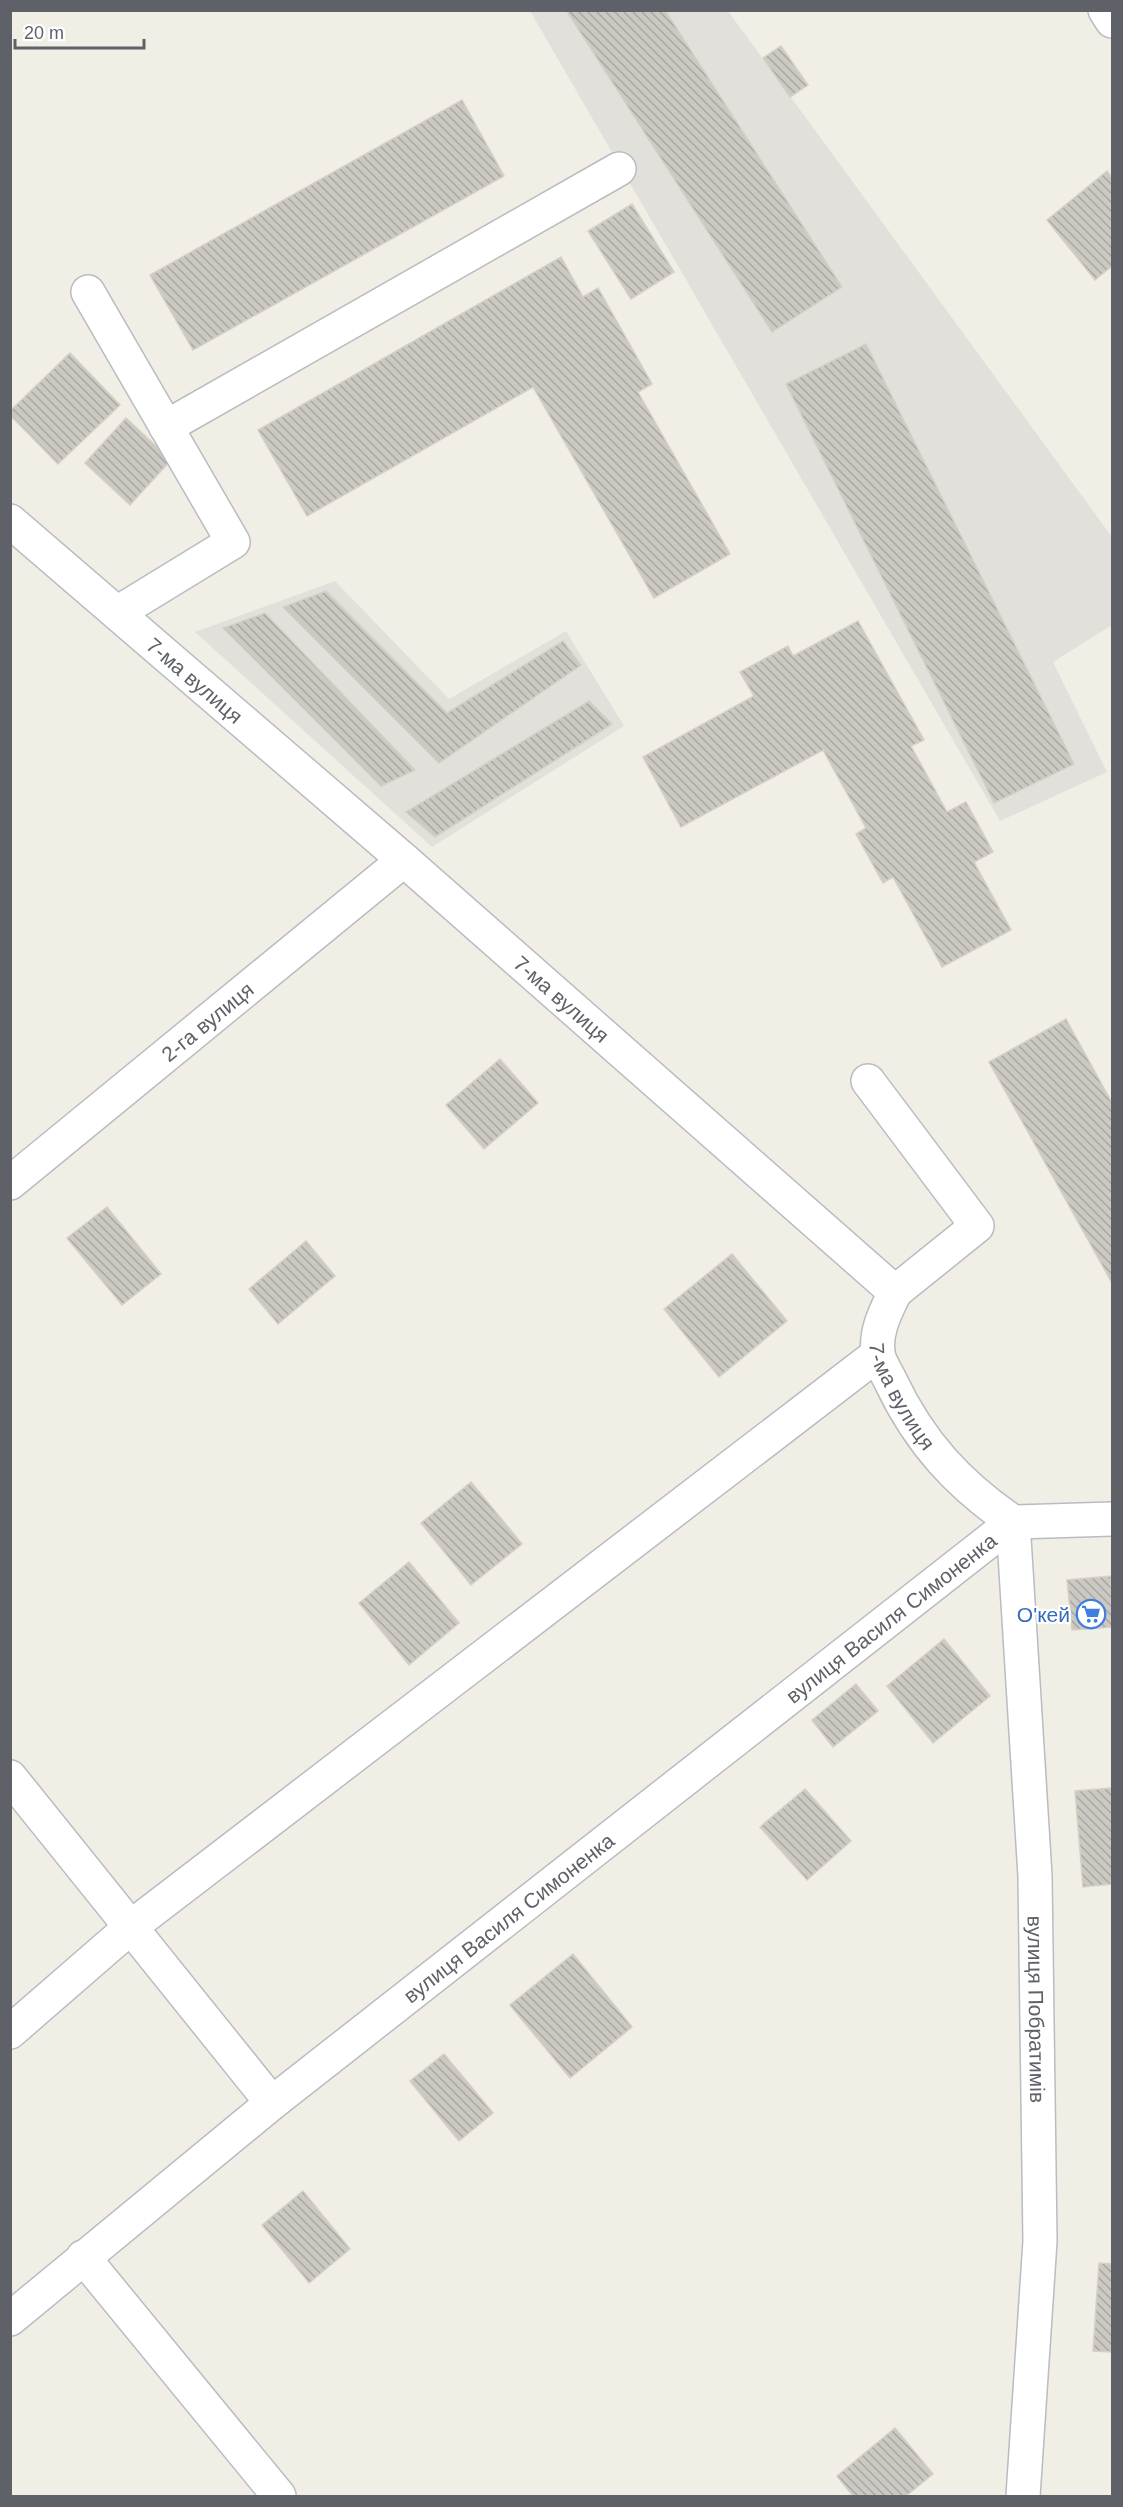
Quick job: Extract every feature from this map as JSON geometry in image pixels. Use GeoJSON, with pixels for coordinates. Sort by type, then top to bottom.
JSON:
{"type":"FeatureCollection","features":[{"type":"Feature","properties":{"kind":"street"},"geometry":{"type":"LineString","coordinates":[[1105,10],[1113,21]]}},
{"type":"Feature","properties":{"kind":"street"},"geometry":{"type":"LineString","coordinates":[[166,427],[619,169]]}},
{"type":"Feature","properties":{"kind":"street"},"geometry":{"type":"LineString","coordinates":[[88,292],[233,542],[117,613]]}},
{"type":"Feature","properties":{"kind":"street","name":"7-ма вулиця"},"geometry":{"type":"LineString","coordinates":[[10,521],[404,860],[895,1292],[881,1322],[878,1354],[901,1403],[935,1454],[977,1497],[1013,1522]]}},
{"type":"Feature","properties":{"kind":"street","name":"2-га вулиця"},"geometry":{"type":"LineString","coordinates":[[10,1183],[404,860]]}},
{"type":"Feature","properties":{"kind":"street"},"geometry":{"type":"LineString","coordinates":[[868,1081],[977,1226],[895,1292]]}},
{"type":"Feature","properties":{"kind":"street"},"geometry":{"type":"LineString","coordinates":[[10,2032],[132,1926],[878,1354]]}},
{"type":"Feature","properties":{"kind":"street"},"geometry":{"type":"LineString","coordinates":[[1013,1522],[1113,1519]]}},
{"type":"Feature","properties":{"kind":"street","name":"вулиця Василя Симоненка"},"geometry":{"type":"LineString","coordinates":[[10,2319],[272,2103],[1013,1522]]}},
{"type":"Feature","properties":{"kind":"street","name":"вулиця Побратимів"},"geometry":{"type":"LineString","coordinates":[[1013,1522],[1035,1876],[1040,2241],[1023,2496]]}},
{"type":"Feature","properties":{"kind":"street"},"geometry":{"type":"LineString","coordinates":[[10,1777],[272,2103]]}},
{"type":"Feature","properties":{"kind":"street"},"geometry":{"type":"LineString","coordinates":[[83,2257],[279,2496]]}},
{"type":"Feature","properties":{"kind":"shaded area"},"geometry":{"type":"Polygon","coordinates":[[[530,11],[728,11],[1112,537],[1112,625],[1053,662],[1107,772],[1000,821],[530,11]]]}},
{"type":"Feature","properties":{"kind":"shaded area"},"geometry":{"type":"Polygon","coordinates":[[[335,581],[449,699],[566,631],[624,726],[432,847],[195,632],[335,581]]]}},
{"type":"Feature","properties":{"kind":"building"},"geometry":{"type":"Polygon","coordinates":[[[566,10],[665,10],[842,287],[772,332],[566,10]]]}},
{"type":"Feature","properties":{"kind":"building"},"geometry":{"type":"Polygon","coordinates":[[[781,46],[808,85],[790,97],[763,58],[781,46]]]}},
{"type":"Feature","properties":{"kind":"building"},"geometry":{"type":"Polygon","coordinates":[[[462,100],[504,176],[193,350],[150,275],[462,100]]]}},
{"type":"Feature","properties":{"kind":"building"},"geometry":{"type":"Polygon","coordinates":[[[1107,171],[1112,178],[1112,266],[1095,280],[1047,220],[1107,171]]]}},
{"type":"Feature","properties":{"kind":"building"},"geometry":{"type":"Polygon","coordinates":[[[632,204],[674,272],[631,299],[588,231],[632,204]]]}},
{"type":"Feature","properties":{"kind":"building"},"geometry":{"type":"Polygon","coordinates":[[[561,257],[583,297],[598,288],[652,384],[638,392],[730,554],[654,598],[533,387],[307,516],[258,430],[561,257]]]}},
{"type":"Feature","properties":{"kind":"building"},"geometry":{"type":"Polygon","coordinates":[[[866,344],[1074,764],[994,803],[786,384],[866,344]]]}},
{"type":"Feature","properties":{"kind":"building"},"geometry":{"type":"Polygon","coordinates":[[[70,353],[120,405],[58,464],[10,415],[10,411],[70,353]]]}},
{"type":"Feature","properties":{"kind":"building"},"geometry":{"type":"Polygon","coordinates":[[[126,418],[171,460],[130,505],[85,463],[126,418]]]}},
{"type":"Feature","properties":{"kind":"building"},"geometry":{"type":"Polygon","coordinates":[[[326,591],[447,713],[563,641],[581,665],[439,763],[283,607],[326,591]]]}},
{"type":"Feature","properties":{"kind":"building"},"geometry":{"type":"Polygon","coordinates":[[[265,613],[415,770],[381,786],[223,628],[265,613]]]}},
{"type":"Feature","properties":{"kind":"building"},"geometry":{"type":"Polygon","coordinates":[[[858,621],[924,740],[911,746],[947,812],[966,802],[993,852],[974,862],[1011,930],[942,967],[893,877],[883,883],[856,834],[866,828],[823,750],[681,827],[643,757],[754,696],[740,672],[788,646],[793,656],[858,621]]]}},
{"type":"Feature","properties":{"kind":"building"},"geometry":{"type":"Polygon","coordinates":[[[589,701],[612,724],[435,837],[406,812],[589,701]]]}},
{"type":"Feature","properties":{"kind":"building"},"geometry":{"type":"Polygon","coordinates":[[[1066,1019],[1112,1103],[1112,1283],[989,1062],[1066,1019]]]}},
{"type":"Feature","properties":{"kind":"building"},"geometry":{"type":"Polygon","coordinates":[[[500,1059],[538,1103],[484,1149],[446,1105],[500,1059]]]}},
{"type":"Feature","properties":{"kind":"building"},"geometry":{"type":"Polygon","coordinates":[[[107,1207],[161,1274],[122,1305],[67,1238],[107,1207]]]}},
{"type":"Feature","properties":{"kind":"building"},"geometry":{"type":"Polygon","coordinates":[[[306,1241],[335,1276],[278,1324],[249,1289],[306,1241]]]}},
{"type":"Feature","properties":{"kind":"building"},"geometry":{"type":"Polygon","coordinates":[[[732,1254],[787,1321],[719,1377],[664,1309],[732,1254]]]}},
{"type":"Feature","properties":{"kind":"building"},"geometry":{"type":"Polygon","coordinates":[[[471,1482],[522,1544],[471,1585],[421,1523],[471,1482]]]}},
{"type":"Feature","properties":{"kind":"building"},"geometry":{"type":"Polygon","coordinates":[[[409,1562],[459,1623],[409,1665],[359,1603],[409,1562]]]}},
{"type":"Feature","properties":{"kind":"building","name":"О'кей"},"geometry":{"type":"Polygon","coordinates":[[[1111,1576],[1112,1627],[1072,1630],[1067,1580],[1111,1576]]]}},
{"type":"Feature","properties":{"kind":"building"},"geometry":{"type":"Polygon","coordinates":[[[944,1639],[990,1696],[933,1743],[887,1686],[944,1639]]]}},
{"type":"Feature","properties":{"kind":"building"},"geometry":{"type":"Polygon","coordinates":[[[856,1684],[878,1711],[833,1747],[812,1720],[856,1684]]]}},
{"type":"Feature","properties":{"kind":"building"},"geometry":{"type":"Polygon","coordinates":[[[1112,1788],[1112,1884],[1083,1887],[1075,1791],[1112,1788]]]}},
{"type":"Feature","properties":{"kind":"building"},"geometry":{"type":"Polygon","coordinates":[[[805,1789],[851,1841],[807,1880],[760,1827],[805,1789]]]}},
{"type":"Feature","properties":{"kind":"building"},"geometry":{"type":"Polygon","coordinates":[[[573,1954],[632,2027],[570,2078],[510,2005],[573,1954]]]}},
{"type":"Feature","properties":{"kind":"building"},"geometry":{"type":"Polygon","coordinates":[[[444,2054],[493,2113],[459,2141],[410,2081],[444,2054]]]}},
{"type":"Feature","properties":{"kind":"building"},"geometry":{"type":"Polygon","coordinates":[[[303,2191],[350,2249],[309,2283],[262,2225],[303,2191]]]}},
{"type":"Feature","properties":{"kind":"building"},"geometry":{"type":"Polygon","coordinates":[[[1099,2263],[1112,2264],[1112,2352],[1093,2351],[1099,2263]]]}},
{"type":"Feature","properties":{"kind":"building"},"geometry":{"type":"Polygon","coordinates":[[[895,2428],[933,2474],[906,2496],[853,2496],[837,2476],[895,2428]]]}},
{"type":"Feature","properties":{"kind":"place","name":"О'кей"},"geometry":{"type":"Point","coordinates":[1091,1614]}}]}
